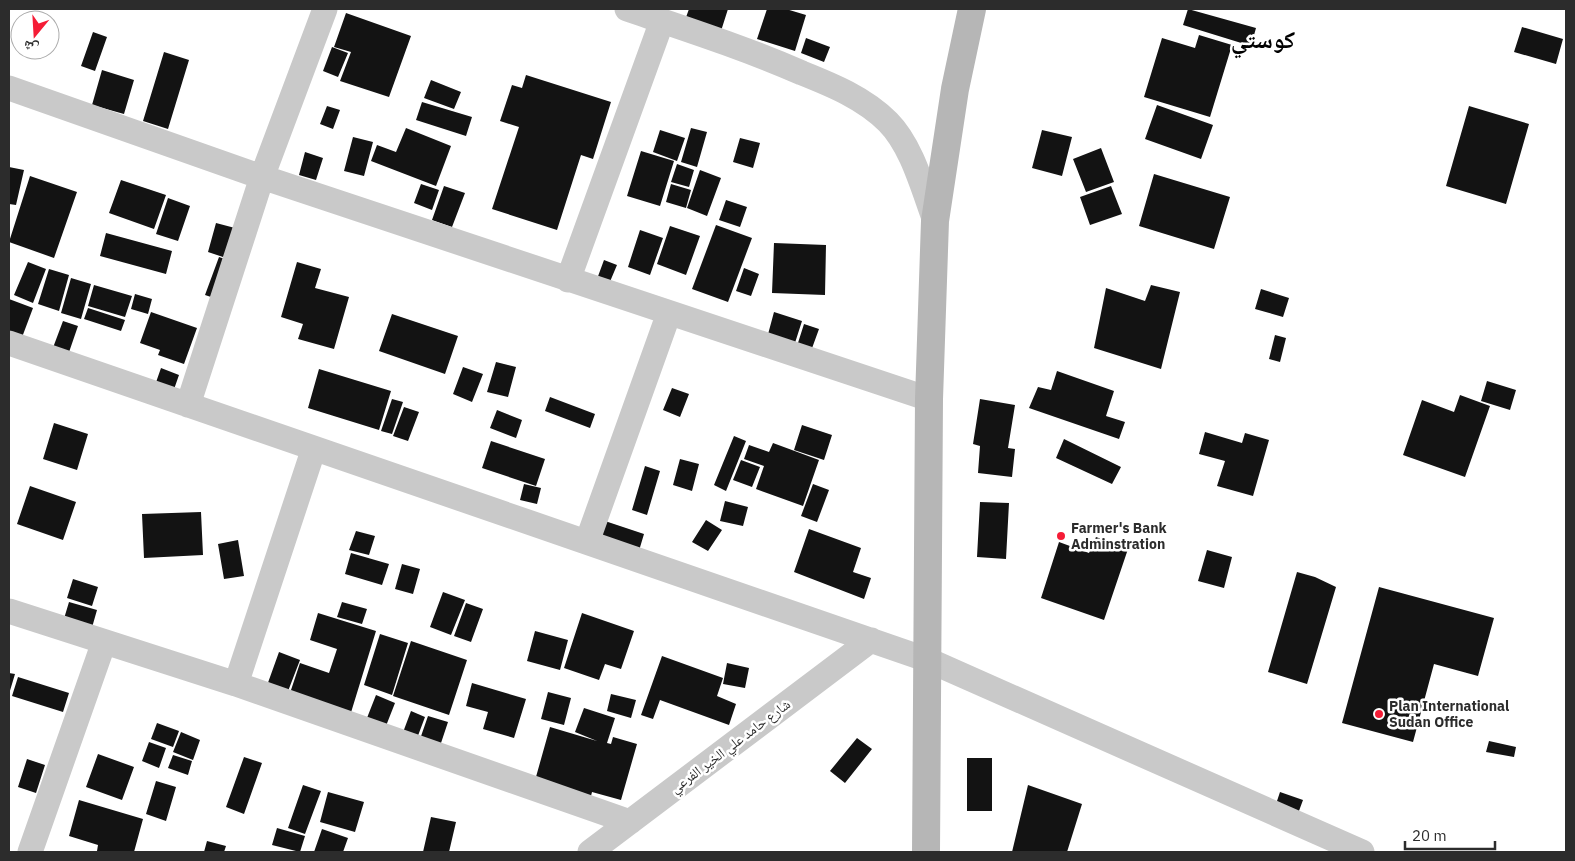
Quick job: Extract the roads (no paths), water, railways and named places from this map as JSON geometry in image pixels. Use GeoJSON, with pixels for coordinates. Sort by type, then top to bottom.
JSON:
{"type":"FeatureCollection","features":[{"type":"Feature","properties":{"kind":"main road"},"geometry":{"type":"LineString","coordinates":[[926,852],[929,399],[934,221],[955,89],[972,9]]}},
{"type":"Feature","properties":{"kind":"street"},"geometry":{"type":"LineString","coordinates":[[188,405],[262,177],[325,9]]}},
{"type":"Feature","properties":{"kind":"street"},"geometry":{"type":"LineString","coordinates":[[627,9],[763,56],[829,84],[863,102],[888,122],[905,146],[934,221]]}},
{"type":"Feature","properties":{"kind":"street"},"geometry":{"type":"LineString","coordinates":[[568,280],[662,21]]}},
{"type":"Feature","properties":{"kind":"street"},"geometry":{"type":"LineString","coordinates":[[9,88],[262,177],[929,399]]}},
{"type":"Feature","properties":{"kind":"street"},"geometry":{"type":"LineString","coordinates":[[587,542],[668,313]]}},
{"type":"Feature","properties":{"kind":"street"},"geometry":{"type":"LineString","coordinates":[[9,343],[928,660],[1362,852]]}},
{"type":"Feature","properties":{"kind":"street"},"geometry":{"type":"LineString","coordinates":[[236,684],[314,448]]}},
{"type":"Feature","properties":{"kind":"street"},"geometry":{"type":"LineString","coordinates":[[9,611],[236,684],[630,822]]}},
{"type":"Feature","properties":{"kind":"street","name":"شارع حامد علي الخير الفرعي"},"geometry":{"type":"LineString","coordinates":[[590,852],[871,640]]}},
{"type":"Feature","properties":{"kind":"street"},"geometry":{"type":"LineString","coordinates":[[30,852],[104,642]]}},
{"type":"Feature","properties":{"kind":"place","name":"Farmer's Bank Adminstration"},"geometry":{"type":"Point","coordinates":[1061,536]}},
{"type":"Feature","properties":{"kind":"place","name":"Plan International Sudan Office"},"geometry":{"type":"Point","coordinates":[1379,714]}},
{"type":"Feature","properties":{"kind":"district","name":"كوستي"},"geometry":{"type":"Point","coordinates":[1263,39]}}]}
